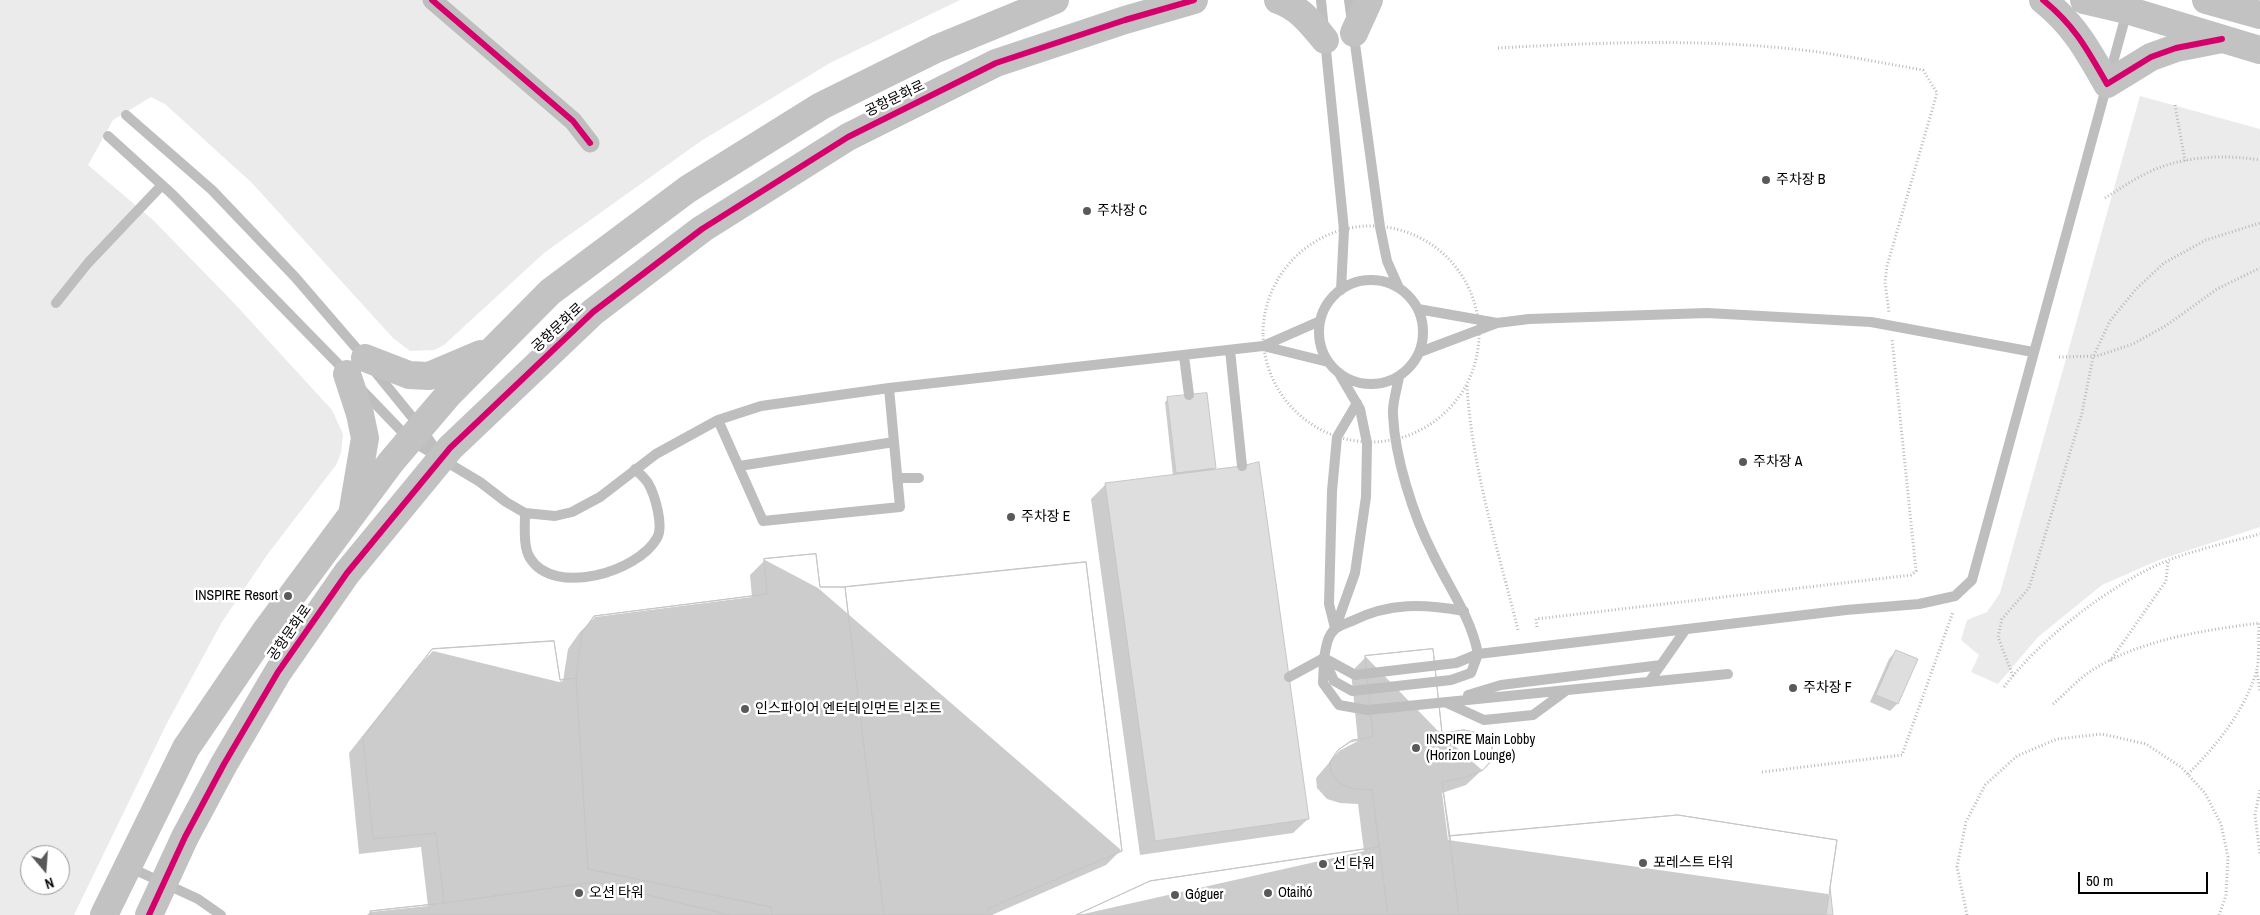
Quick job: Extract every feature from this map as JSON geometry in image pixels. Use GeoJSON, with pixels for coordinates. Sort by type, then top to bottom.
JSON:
{"type":"FeatureCollection","features":[{"type":"Feature","properties":{"kind":"street"},"geometry":{"type":"LineString","coordinates":[[432,0],[573,121],[590,143]]}},
{"type":"Feature","properties":{"kind":"street","name":"공항문화로"},"geometry":{"type":"LineString","coordinates":[[104,915],[186,748],[267,629],[352,514],[448,395],[550,292],[688,189],[821,106],[936,50],[1055,0]]}},
{"type":"Feature","properties":{"kind":"street","name":"공항문화로"},"geometry":{"type":"LineString","coordinates":[[149,915],[184,837],[224,764],[278,672],[346,573],[441,457],[475,421],[593,312],[702,229],[848,137],[996,63],[1125,20],[1194,0]]}},
{"type":"Feature","properties":{"kind":"street"},"geometry":{"type":"LineString","coordinates":[[1278,0],[1287,3],[1306,17],[1325,40]]}},
{"type":"Feature","properties":{"kind":"street"},"geometry":{"type":"LineString","coordinates":[[1354,33],[1369,0]]}},
{"type":"Feature","properties":{"kind":"street"},"geometry":{"type":"LineString","coordinates":[[2043,0],[2064,17],[2082,39],[2107,84],[2151,57],[2176,48],[2222,39]]}},
{"type":"Feature","properties":{"kind":"street"},"geometry":{"type":"LineString","coordinates":[[2084,0],[2129,5],[2222,39],[2260,50]]}},
{"type":"Feature","properties":{"kind":"street"},"geometry":{"type":"LineString","coordinates":[[2206,0],[2260,15]]}},
{"type":"Feature","properties":{"kind":"street"},"geometry":{"type":"LineString","coordinates":[[352,514],[364,438],[356,366],[410,375],[429,376],[494,348]]}},
{"type":"Feature","properties":{"kind":"lane"},"geometry":{"type":"LineString","coordinates":[[1321,0],[1344,230],[1341,290]]}},
{"type":"Feature","properties":{"kind":"lane"},"geometry":{"type":"LineString","coordinates":[[1349,0],[1380,227],[1387,261],[1399,288]]}},
{"type":"Feature","properties":{"kind":"lane"},"geometry":{"type":"LineString","coordinates":[[1324,658],[1355,675],[1456,663],[1478,654],[1920,604],[1955,596],[1972,580],[2129,5]]}},
{"type":"Feature","properties":{"kind":"lane"},"geometry":{"type":"LineString","coordinates":[[126,115],[212,190],[295,277],[356,366],[416,434],[441,457],[525,513],[555,516],[572,512],[600,497],[656,454],[718,420],[761,406],[889,388],[1263,346],[1320,321]]}},
{"type":"Feature","properties":{"kind":"lane"},"geometry":{"type":"LineString","coordinates":[[108,136],[162,185],[262,284],[356,366],[416,434],[441,457]]}},
{"type":"Feature","properties":{"kind":"lane"},"geometry":{"type":"LineString","coordinates":[[56,303],[88,263],[162,185]]}},
{"type":"Feature","properties":{"kind":"lane"},"geometry":{"type":"LineString","coordinates":[[1370,280],[1385,282],[1399,288],[1410,297],[1418,309],[1423,330],[1420,352],[1412,366],[1399,377],[1384,383],[1353,382],[1340,374],[1328,362],[1322,350],[1319,335],[1320,321],[1332,298],[1341,290],[1355,283],[1370,280]]}},
{"type":"Feature","properties":{"kind":"lane"},"geometry":{"type":"LineString","coordinates":[[1418,309],[1498,323]]}},
{"type":"Feature","properties":{"kind":"lane"},"geometry":{"type":"LineString","coordinates":[[1420,352],[1498,323],[1529,319],[1707,313],[1871,322],[2033,352]]}},
{"type":"Feature","properties":{"kind":"lane"},"geometry":{"type":"LineString","coordinates":[[1263,346],[1328,362]]}},
{"type":"Feature","properties":{"kind":"lane"},"geometry":{"type":"LineString","coordinates":[[1230,350],[1242,466]]}},
{"type":"Feature","properties":{"kind":"lane"},"geometry":{"type":"LineString","coordinates":[[1184,356],[1189,395]]}},
{"type":"Feature","properties":{"kind":"lane"},"geometry":{"type":"LineString","coordinates":[[1340,374],[1360,409],[1367,442],[1366,497],[1355,574],[1335,629],[1328,638],[1324,658],[1323,682],[1339,705],[1367,710],[1728,674]]}},
{"type":"Feature","properties":{"kind":"lane"},"geometry":{"type":"LineString","coordinates":[[1324,658],[1334,681],[1352,691],[1451,680],[1471,674],[1478,654],[1474,633],[1432,553],[1413,506],[1397,440],[1393,413],[1399,377]]}},
{"type":"Feature","properties":{"kind":"lane"},"geometry":{"type":"LineString","coordinates":[[718,420],[763,521],[900,507],[889,388]]}},
{"type":"Feature","properties":{"kind":"lane"},"geometry":{"type":"LineString","coordinates":[[1335,629],[1329,604],[1332,491],[1337,437],[1357,403]]}},
{"type":"Feature","properties":{"kind":"lane"},"geometry":{"type":"LineString","coordinates":[[739,466],[894,442]]}},
{"type":"Feature","properties":{"kind":"lane"},"geometry":{"type":"LineString","coordinates":[[525,513],[529,557],[545,574],[570,578],[596,576],[624,565],[649,549],[658,537],[660,520],[648,483],[635,469]]}},
{"type":"Feature","properties":{"kind":"lane"},"geometry":{"type":"LineString","coordinates":[[897,478],[918,478]]}},
{"type":"Feature","properties":{"kind":"lane"},"geometry":{"type":"LineString","coordinates":[[1335,629],[1363,615],[1392,607],[1425,605],[1464,611]]}},
{"type":"Feature","properties":{"kind":"lane"},"geometry":{"type":"LineString","coordinates":[[1649,682],[1686,629]]}},
{"type":"Feature","properties":{"kind":"lane"},"geometry":{"type":"LineString","coordinates":[[1289,677],[1324,658]]}},
{"type":"Feature","properties":{"kind":"lane"},"geometry":{"type":"LineString","coordinates":[[1446,702],[1501,685],[1661,664]]}},
{"type":"Feature","properties":{"kind":"lane"},"geometry":{"type":"LineString","coordinates":[[1446,702],[1484,720],[1533,715],[1568,690]]}},
{"type":"Feature","properties":{"kind":"lane"},"geometry":{"type":"LineString","coordinates":[[127,866],[198,899],[221,915]]}},
{"type":"Feature","properties":{"kind":"path"},"geometry":{"type":"LineString","coordinates":[[2175,105],[2185,161]]}},
{"type":"Feature","properties":{"kind":"path"},"geometry":{"type":"LineString","coordinates":[[2105,198],[2146,173],[2185,161],[2231,156],[2260,160]]}},
{"type":"Feature","properties":{"kind":"path"},"geometry":{"type":"LineString","coordinates":[[2013,676],[1998,637],[2002,619],[2029,588],[2082,413],[2093,357],[2110,321],[2136,290],[2164,263],[2206,240],[2260,223]]}},
{"type":"Feature","properties":{"kind":"path"},"geometry":{"type":"LineString","coordinates":[[1380,227],[1416,236],[1447,256],[1469,288],[1479,319],[1480,330],[1476,360],[1467,385],[1449,410],[1438,420],[1397,440],[1367,442],[1337,437],[1309,424],[1287,402],[1271,376],[1263,346],[1265,312],[1269,297],[1283,271],[1293,260],[1317,241],[1344,230],[1380,227]]}},
{"type":"Feature","properties":{"kind":"path"},"geometry":{"type":"LineString","coordinates":[[2059,358],[2093,357],[2133,344],[2167,325],[2217,289],[2260,268]]}},
{"type":"Feature","properties":{"kind":"path"},"geometry":{"type":"LineString","coordinates":[[1467,385],[1470,428],[1476,461],[1518,630]]}},
{"type":"Feature","properties":{"kind":"path"},"geometry":{"type":"LineString","coordinates":[[2004,687],[2039,648],[2076,617],[2123,583],[2168,560],[2260,534]]}},
{"type":"Feature","properties":{"kind":"path"},"geometry":{"type":"LineString","coordinates":[[2109,662],[2166,581],[2168,560]]}},
{"type":"Feature","properties":{"kind":"path"},"geometry":{"type":"LineString","coordinates":[[1762,772],[1902,755],[1953,612]]}},
{"type":"Feature","properties":{"kind":"path"},"geometry":{"type":"LineString","coordinates":[[2053,704],[2094,670],[2141,647],[2220,628],[2259,623],[2256,672],[2260,692]]}},
{"type":"Feature","properties":{"kind":"path"},"geometry":{"type":"LineString","coordinates":[[2188,774],[2215,747],[2237,716],[2256,672]]}},
{"type":"Feature","properties":{"kind":"path"},"geometry":{"type":"LineString","coordinates":[[1966,915],[1957,866],[1966,822],[1985,785],[2017,756],[2057,739],[2102,734],[2146,744],[2182,767],[2205,793],[2221,824],[2228,857],[2226,896],[2219,915]]}},
{"type":"Feature","properties":{"kind":"path"},"geometry":{"type":"LineString","coordinates":[[2260,790],[2255,815],[2260,854]]}},
{"type":"Feature","properties":{"kind":"shaded area"},"geometry":{"type":"Polygon","coordinates":[[[0,0],[960,0],[830,63],[701,141],[544,253],[444,345],[434,350],[410,351],[393,338],[252,183],[165,104],[151,97],[113,120],[88,165],[153,220],[233,302],[332,410],[343,434],[341,453],[336,465],[267,555],[222,622],[167,723],[74,915],[0,915],[0,0]]]}},
{"type":"Feature","properties":{"kind":"shaded area"},"geometry":{"type":"Polygon","coordinates":[[[2140,96],[2260,129],[2260,527],[2159,560],[2102,585],[2038,637],[1998,684],[1971,672],[1979,655],[1961,640],[1967,620],[1987,612],[2000,593],[2140,96]]]}},
{"type":"Feature","properties":{"kind":"building"},"geometry":{"type":"Polygon","coordinates":[[[1207,393],[1216,468],[1176,473],[1167,397],[1207,393]]]}},
{"type":"Feature","properties":{"kind":"building"},"geometry":{"type":"Polygon","coordinates":[[[1259,462],[1309,819],[1155,841],[1105,483],[1242,466],[1259,462]]]}},
{"type":"Feature","properties":{"kind":"building","name":"인스파이어 엔터테인먼트 리조트"},"geometry":{"type":"Polygon","coordinates":[[[816,554],[820,587],[845,587],[1086,562],[1122,851],[987,909],[993,915],[371,915],[370,911],[444,903],[436,833],[373,839],[363,737],[432,649],[554,641],[560,680],[576,678],[582,633],[594,616],[767,594],[764,559],[816,554]]]}},
{"type":"Feature","properties":{"kind":"building"},"geometry":{"type":"Polygon","coordinates":[[[816,554],[820,587],[845,587],[884,915],[772,915],[771,907],[588,869],[576,678],[582,633],[594,616],[767,594],[764,559],[816,554]]]}},
{"type":"Feature","properties":{"kind":"building"},"geometry":{"type":"Polygon","coordinates":[[[1086,562],[1122,851],[987,909],[993,915],[884,915],[845,587],[1086,562]]]}},
{"type":"Feature","properties":{"kind":"building"},"geometry":{"type":"Polygon","coordinates":[[[554,641],[560,680],[576,678],[588,869],[771,907],[772,915],[730,915],[595,882],[444,903],[436,833],[373,839],[363,737],[432,649],[554,641]]]}},
{"type":"Feature","properties":{"kind":"building"},"geometry":{"type":"Polygon","coordinates":[[[1433,649],[1442,733],[1464,730],[1482,734],[1492,747],[1492,760],[1483,770],[1467,777],[1442,782],[1450,836],[1678,815],[1837,840],[1830,887],[1833,915],[1076,915],[1150,881],[1379,847],[1372,790],[1355,789],[1342,785],[1331,773],[1330,762],[1338,750],[1350,742],[1373,737],[1365,656],[1433,649]]]}},
{"type":"Feature","properties":{"kind":"building"},"geometry":{"type":"Polygon","coordinates":[[[1433,649],[1442,733],[1464,730],[1482,734],[1492,747],[1492,760],[1483,770],[1467,777],[1442,782],[1459,915],[1388,915],[1372,790],[1355,789],[1342,785],[1331,773],[1330,762],[1338,750],[1352,740],[1373,737],[1365,656],[1433,649]]]}},
{"type":"Feature","properties":{"kind":"building"},"geometry":{"type":"Polygon","coordinates":[[[1896,650],[1918,659],[1898,704],[1876,695],[1896,650]]]}},
{"type":"Feature","properties":{"kind":"building","name":"포레스트 타워"},"geometry":{"type":"Polygon","coordinates":[[[1678,815],[1837,840],[1826,915],[1459,915],[1450,836],[1678,815]]]}},
{"type":"Feature","properties":{"kind":"building","name":"선 타워"},"geometry":{"type":"Polygon","coordinates":[[[1379,847],[1388,915],[1076,915],[1150,881],[1379,847]]]}},
{"type":"Feature","properties":{"kind":"building","name":"오션 타워"},"geometry":{"type":"Polygon","coordinates":[[[595,882],[730,915],[371,915],[370,911],[444,903],[595,882]]]}},
{"type":"Feature","properties":{"kind":"cycle path"},"geometry":{"type":"LineString","coordinates":[[432,0],[573,121],[590,143]]}},
{"type":"Feature","properties":{"kind":"cycle path"},"geometry":{"type":"LineString","coordinates":[[149,915],[185,837],[224,764],[278,672],[347,573],[450,448],[593,312],[702,229],[848,137],[996,63],[1125,20],[1194,0]]}},
{"type":"Feature","properties":{"kind":"cycle path"},"geometry":{"type":"LineString","coordinates":[[2043,0],[2072,29],[2107,84],[2151,57],[2176,48],[2222,39]]}},
{"type":"Feature","properties":{"kind":"place","name":"주차장 B"},"geometry":{"type":"Point","coordinates":[1766,180]}},
{"type":"Feature","properties":{"kind":"place","name":"주차장 C"},"geometry":{"type":"Point","coordinates":[1087,211]}},
{"type":"Feature","properties":{"kind":"place","name":"주차장 A"},"geometry":{"type":"Point","coordinates":[1743,462]}},
{"type":"Feature","properties":{"kind":"place","name":"주차장 E"},"geometry":{"type":"Point","coordinates":[1011,517]}},
{"type":"Feature","properties":{"kind":"place","name":"INSPIRE Resort"},"geometry":{"type":"Point","coordinates":[288,596]}},
{"type":"Feature","properties":{"kind":"place","name":"주차장 F"},"geometry":{"type":"Point","coordinates":[1793,688]}},
{"type":"Feature","properties":{"kind":"place","name":"인스파이어 엔터테인먼트 리조트"},"geometry":{"type":"Point","coordinates":[745,709]}},
{"type":"Feature","properties":{"kind":"place","name":"INSPIRE Main Lobby (Horizon Lounge)"},"geometry":{"type":"Point","coordinates":[1416,748]}},
{"type":"Feature","properties":{"kind":"place","name":"포레스트 타워"},"geometry":{"type":"Point","coordinates":[1643,863]}},
{"type":"Feature","properties":{"kind":"place","name":"선 타워"},"geometry":{"type":"Point","coordinates":[1323,864]}},
{"type":"Feature","properties":{"kind":"place","name":"오션 타워"},"geometry":{"type":"Point","coordinates":[579,893]}},
{"type":"Feature","properties":{"kind":"place","name":"Otaihó"},"geometry":{"type":"Point","coordinates":[1268,893]}},
{"type":"Feature","properties":{"kind":"place","name":"Góguer"},"geometry":{"type":"Point","coordinates":[1175,895]}}]}
